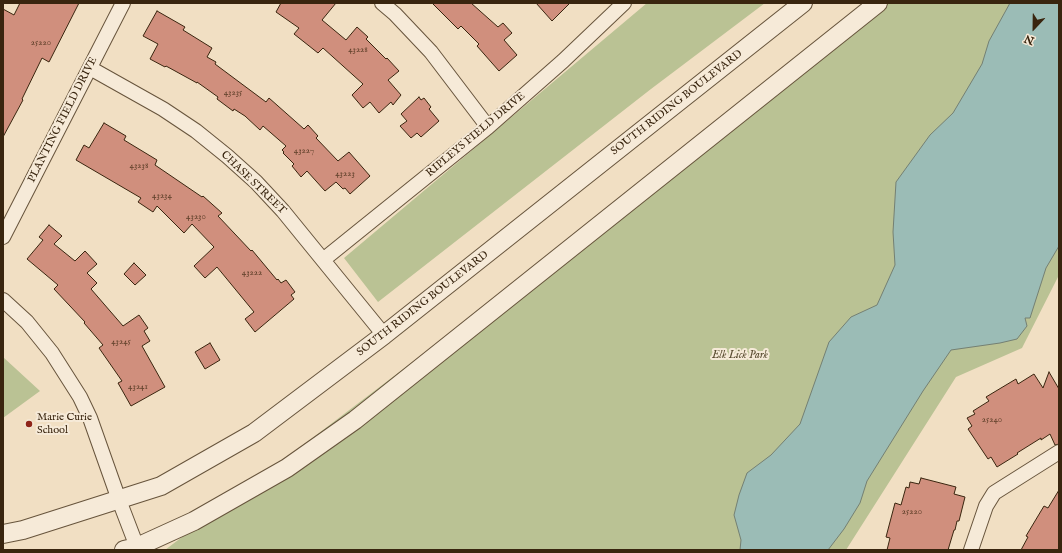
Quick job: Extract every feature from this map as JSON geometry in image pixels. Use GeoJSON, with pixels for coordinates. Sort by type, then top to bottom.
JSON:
{"type":"FeatureCollection","features":[{"type":"Feature","properties":{"kind":"street","name":"PLANTING FIELD DRIVE"},"geometry":{"type":"LineString","coordinates":[[3,237],[123,3]]}},
{"type":"Feature","properties":{"kind":"street"},"geometry":{"type":"LineString","coordinates":[[382,3],[431,52],[488,127]]}},
{"type":"Feature","properties":{"kind":"street","name":"RIPLEYS FIELD DRIVE"},"geometry":{"type":"LineString","coordinates":[[322,260],[488,127],[563,61],[624,3]]}},
{"type":"Feature","properties":{"kind":"street","name":"SOUTH RIDING BOULEVARD"},"geometry":{"type":"LineString","coordinates":[[3,534],[23,530],[161,486],[254,433],[384,335],[803,3]]}},
{"type":"Feature","properties":{"kind":"street"},"geometry":{"type":"LineString","coordinates":[[3,300],[27,322],[52,353],[77,392],[90,418],[119,500],[130,548],[194,521],[274,476],[355,420],[878,3]]}},
{"type":"Feature","properties":{"kind":"street","name":"CHASE STREET"},"geometry":{"type":"LineString","coordinates":[[90,68],[163,109],[196,131],[256,182],[283,211],[384,335]]}},
{"type":"Feature","properties":{"kind":"street"},"geometry":{"type":"LineString","coordinates":[[971,550],[986,506],[994,493],[1059,452]]}},
{"type":"Feature","properties":{"kind":"green space"},"geometry":{"type":"Polygon","coordinates":[[[647,3],[765,3],[651,89],[378,302],[344,258],[647,3]]]}},
{"type":"Feature","properties":{"kind":"green space","name":"Elk Lick Park"},"geometry":{"type":"Polygon","coordinates":[[[885,3],[1059,3],[1059,275],[1022,348],[956,377],[846,550],[165,550],[885,3]]]}},
{"type":"Feature","properties":{"kind":"green space"},"geometry":{"type":"Polygon","coordinates":[[[3,357],[40,391],[3,418],[3,357]]]}},
{"type":"Feature","properties":{"kind":"water"},"geometry":{"type":"Polygon","coordinates":[[[1010,3],[1059,3],[1059,246],[1046,268],[1030,318],[1025,318],[1027,326],[1017,339],[951,350],[923,391],[867,481],[860,503],[844,529],[828,550],[740,550],[741,540],[734,515],[747,473],[771,455],[800,424],[829,342],[851,317],[877,305],[895,265],[893,232],[896,182],[930,135],[953,113],[982,64],[989,41],[1010,3]]]}},
{"type":"Feature","properties":{"kind":"building"},"geometry":{"type":"Polygon","coordinates":[[[20,3],[79,3],[49,62],[42,58],[22,99],[23,100],[3,137],[3,9],[14,15],[20,3]]]}},
{"type":"Feature","properties":{"kind":"building"},"geometry":{"type":"Polygon","coordinates":[[[281,3],[336,3],[322,20],[346,40],[357,27],[368,37],[366,39],[399,71],[388,80],[401,95],[393,105],[391,102],[379,113],[370,102],[363,108],[352,95],[363,84],[323,48],[318,53],[294,34],[299,28],[276,12],[281,3]]]}},
{"type":"Feature","properties":{"kind":"building"},"geometry":{"type":"Polygon","coordinates":[[[432,3],[471,3],[498,27],[503,23],[512,33],[504,40],[517,55],[499,71],[477,46],[479,44],[461,26],[458,29],[432,3]]]}},
{"type":"Feature","properties":{"kind":"building"},"geometry":{"type":"Polygon","coordinates":[[[536,3],[570,3],[552,21],[536,3]]]}},
{"type":"Feature","properties":{"kind":"building"},"geometry":{"type":"Polygon","coordinates":[[[157,11],[185,27],[183,30],[212,48],[207,57],[216,62],[215,64],[266,102],[269,98],[304,129],[308,125],[318,136],[316,138],[338,161],[349,152],[370,176],[350,194],[345,188],[343,189],[336,182],[325,191],[307,171],[301,177],[292,166],[294,164],[283,153],[284,152],[282,150],[286,146],[263,126],[260,130],[245,116],[234,109],[233,111],[217,99],[218,97],[197,82],[150,59],[158,44],[143,36],[157,11]]]}},
{"type":"Feature","properties":{"kind":"building"},"geometry":{"type":"Polygon","coordinates":[[[419,97],[421,100],[424,98],[431,107],[429,109],[439,121],[421,137],[417,133],[411,138],[400,126],[407,121],[401,114],[419,97]]]}},
{"type":"Feature","properties":{"kind":"building"},"geometry":{"type":"Polygon","coordinates":[[[104,123],[126,136],[124,140],[157,160],[155,165],[202,197],[203,196],[222,213],[218,216],[251,251],[252,250],[277,280],[278,279],[281,283],[286,280],[295,292],[291,295],[294,299],[255,332],[245,319],[254,312],[217,267],[205,278],[194,266],[214,247],[192,224],[184,233],[157,206],[153,212],[138,202],[141,198],[76,160],[84,145],[89,148],[104,123]]]}},
{"type":"Feature","properties":{"kind":"building"},"geometry":{"type":"Polygon","coordinates":[[[49,225],[62,236],[54,244],[75,261],[85,251],[97,264],[87,273],[97,283],[91,289],[123,326],[139,315],[148,328],[144,331],[150,341],[142,346],[165,387],[131,406],[118,383],[122,381],[99,348],[103,345],[84,323],[85,322],[54,289],[58,285],[27,259],[43,240],[39,237],[49,225]]]}},
{"type":"Feature","properties":{"kind":"building"},"geometry":{"type":"Polygon","coordinates":[[[134,263],[146,275],[135,285],[124,274],[134,263]]]}},
{"type":"Feature","properties":{"kind":"building"},"geometry":{"type":"Polygon","coordinates":[[[210,343],[220,360],[205,369],[195,352],[210,343]]]}},
{"type":"Feature","properties":{"kind":"building"},"geometry":{"type":"Polygon","coordinates":[[[1049,372],[1059,389],[1059,444],[1055,445],[1050,434],[1041,440],[1041,438],[997,467],[991,457],[988,459],[968,429],[972,426],[967,418],[975,414],[973,411],[989,401],[986,397],[1016,379],[1018,384],[1034,374],[1043,388],[1049,372]]]}},
{"type":"Feature","properties":{"kind":"building"},"geometry":{"type":"Polygon","coordinates":[[[921,478],[956,487],[954,494],[965,497],[959,521],[957,521],[948,550],[887,550],[890,538],[886,537],[895,503],[901,505],[906,487],[909,488],[910,482],[919,484],[921,478]]]}},
{"type":"Feature","properties":{"kind":"building"},"geometry":{"type":"Polygon","coordinates":[[[1059,490],[1059,550],[1021,550],[1028,537],[1026,536],[1044,506],[1048,508],[1059,490]]]}},
{"type":"Feature","properties":{"kind":"place","name":"Marie Curie School"},"geometry":{"type":"Point","coordinates":[29,424]}}]}
